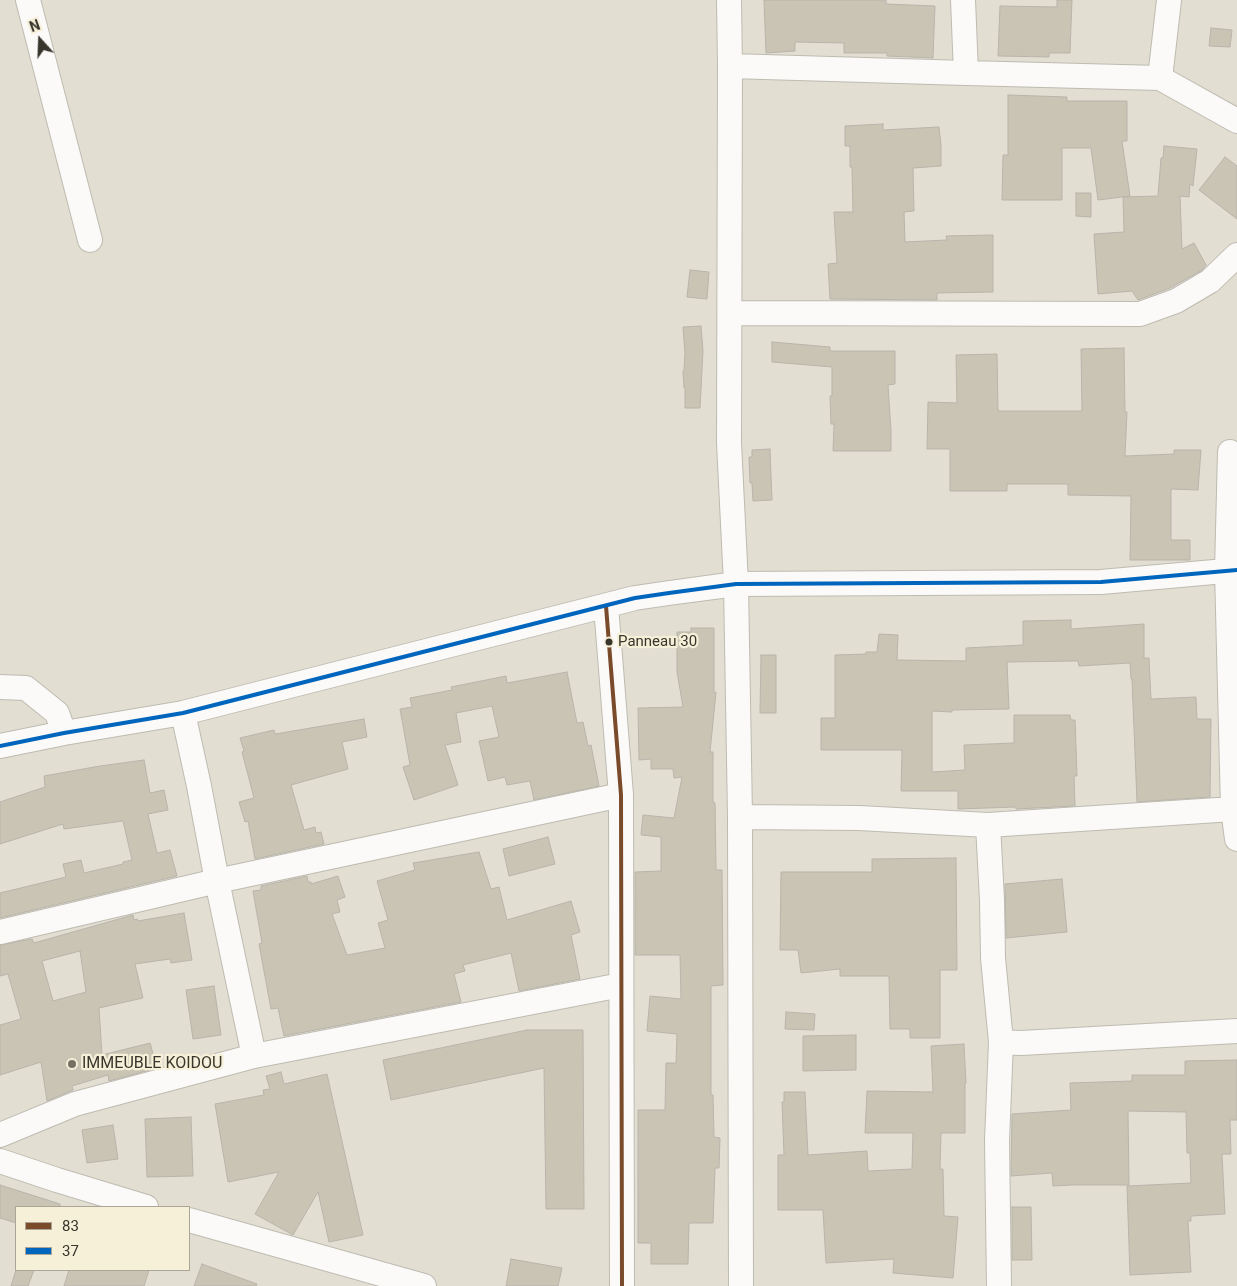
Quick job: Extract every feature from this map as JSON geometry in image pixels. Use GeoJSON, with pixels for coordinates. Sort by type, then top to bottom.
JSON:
{"type":"FeatureCollection","features":[{"type":"Feature","properties":{"kind":"street"},"geometry":{"type":"LineString","coordinates":[[28,0],[90,240]]}},
{"type":"Feature","properties":{"kind":"street"},"geometry":{"type":"LineString","coordinates":[[729,0],[729,443],[736,584],[740,817],[741,1286]]}},
{"type":"Feature","properties":{"kind":"street"},"geometry":{"type":"LineString","coordinates":[[963,0],[966,74]]}},
{"type":"Feature","properties":{"kind":"street"},"geometry":{"type":"LineString","coordinates":[[1160,78],[1169,0]]}},
{"type":"Feature","properties":{"kind":"street"},"geometry":{"type":"LineString","coordinates":[[730,66],[1160,78],[1237,121]]}},
{"type":"Feature","properties":{"kind":"street"},"geometry":{"type":"LineString","coordinates":[[730,313],[1140,314],[1176,301],[1210,281],[1237,255]]}},
{"type":"Feature","properties":{"kind":"street"},"geometry":{"type":"LineString","coordinates":[[1230,452],[1233,809],[1237,839]]}},
{"type":"Feature","properties":{"kind":"street"},"geometry":{"type":"LineString","coordinates":[[0,746],[183,713],[635,598],[736,584],[1101,582],[1232,570]]}},
{"type":"Feature","properties":{"kind":"street"},"geometry":{"type":"LineString","coordinates":[[606,606],[621,795],[622,1286]]}},
{"type":"Feature","properties":{"kind":"street"},"geometry":{"type":"LineString","coordinates":[[0,687],[26,688],[57,713],[64,733]]}},
{"type":"Feature","properties":{"kind":"street"},"geometry":{"type":"LineString","coordinates":[[183,713],[254,1056]]}},
{"type":"Feature","properties":{"kind":"street"},"geometry":{"type":"LineString","coordinates":[[0,932],[217,881],[621,795]]}},
{"type":"Feature","properties":{"kind":"street"},"geometry":{"type":"LineString","coordinates":[[740,817],[859,818],[988,824],[1233,809]]}},
{"type":"Feature","properties":{"kind":"street"},"geometry":{"type":"LineString","coordinates":[[988,824],[993,958],[1001,1042],[997,1141],[999,1286]]}},
{"type":"Feature","properties":{"kind":"street"},"geometry":{"type":"LineString","coordinates":[[0,1135],[75,1104],[254,1056],[621,985]]}},
{"type":"Feature","properties":{"kind":"street"},"geometry":{"type":"LineString","coordinates":[[1001,1042],[1021,1043],[1237,1031]]}},
{"type":"Feature","properties":{"kind":"street"},"geometry":{"type":"LineString","coordinates":[[0,1160],[57,1180],[143,1206]]}},
{"type":"Feature","properties":{"kind":"street"},"geometry":{"type":"LineString","coordinates":[[190,1220],[424,1286]]}},
{"type":"Feature","properties":{"kind":"building"},"geometry":{"type":"Polygon","coordinates":[[[764,0],[886,0],[886,4],[935,6],[933,58],[887,56],[887,53],[844,53],[844,43],[795,42],[795,51],[766,53],[764,0]]]}},
{"type":"Feature","properties":{"kind":"building"},"geometry":{"type":"Polygon","coordinates":[[[1057,0],[1072,0],[1070,53],[1049,53],[1049,57],[998,56],[1000,6],[1057,7],[1057,0]]]}},
{"type":"Feature","properties":{"kind":"building"},"geometry":{"type":"Polygon","coordinates":[[[1211,28],[1232,30],[1230,47],[1209,46],[1211,28]]]}},
{"type":"Feature","properties":{"kind":"building"},"geometry":{"type":"Polygon","coordinates":[[[1008,95],[1067,97],[1067,101],[1127,101],[1127,141],[1122,141],[1130,196],[1098,200],[1091,148],[1062,148],[1062,200],[1002,200],[1003,155],[1008,155],[1008,95]]]}},
{"type":"Feature","properties":{"kind":"building"},"geometry":{"type":"Polygon","coordinates":[[[883,124],[883,130],[939,127],[941,166],[913,168],[914,211],[904,212],[905,242],[947,240],[946,236],[993,235],[993,292],[937,293],[937,300],[830,299],[828,264],[837,263],[834,212],[853,212],[852,167],[850,167],[850,146],[845,146],[845,126],[883,124]]]}},
{"type":"Feature","properties":{"kind":"building"},"geometry":{"type":"Polygon","coordinates":[[[1164,146],[1197,149],[1193,186],[1190,184],[1189,197],[1180,196],[1182,249],[1194,243],[1206,265],[1202,270],[1170,288],[1138,300],[1132,291],[1098,294],[1094,234],[1124,232],[1123,197],[1158,196],[1161,158],[1163,158],[1164,146]]]}},
{"type":"Feature","properties":{"kind":"building"},"geometry":{"type":"Polygon","coordinates":[[[1225,157],[1237,166],[1237,219],[1199,190],[1225,157]]]}},
{"type":"Feature","properties":{"kind":"building"},"geometry":{"type":"Polygon","coordinates":[[[1076,193],[1091,193],[1091,217],[1076,216],[1076,193]]]}},
{"type":"Feature","properties":{"kind":"building"},"geometry":{"type":"Polygon","coordinates":[[[690,270],[709,272],[707,299],[687,297],[690,270]]]}},
{"type":"Feature","properties":{"kind":"building"},"geometry":{"type":"Polygon","coordinates":[[[701,326],[703,351],[700,408],[685,408],[683,327],[701,326]]]}},
{"type":"Feature","properties":{"kind":"building"},"geometry":{"type":"Polygon","coordinates":[[[772,342],[830,347],[830,351],[895,351],[895,384],[888,385],[891,451],[833,451],[834,424],[831,424],[830,396],[832,396],[832,367],[772,362],[772,342]]]}},
{"type":"Feature","properties":{"kind":"building"},"geometry":{"type":"Polygon","coordinates":[[[1124,348],[1125,412],[1127,412],[1125,456],[1174,454],[1174,450],[1201,450],[1198,490],[1171,489],[1171,540],[1190,540],[1190,560],[1130,560],[1131,496],[1068,495],[1068,484],[1007,484],[1007,491],[950,491],[950,449],[927,449],[928,402],[957,403],[956,355],[997,354],[998,411],[1082,411],[1081,349],[1124,348]]]}},
{"type":"Feature","properties":{"kind":"building"},"geometry":{"type":"Polygon","coordinates":[[[770,449],[772,500],[753,501],[749,457],[752,457],[752,450],[770,449]]]}},
{"type":"Feature","properties":{"kind":"building"},"geometry":{"type":"Polygon","coordinates":[[[1071,620],[1071,629],[1144,624],[1144,658],[1149,658],[1151,699],[1196,697],[1197,719],[1211,719],[1210,797],[1137,802],[1130,663],[1079,666],[1078,661],[1007,662],[1009,709],[952,710],[952,712],[932,711],[932,772],[965,770],[964,745],[1014,743],[1014,715],[1070,715],[1071,720],[1075,720],[1077,776],[1074,776],[1075,806],[958,809],[958,791],[901,791],[902,750],[821,750],[821,718],[835,718],[835,655],[877,652],[879,634],[898,635],[897,660],[966,661],[966,648],[1023,645],[1023,621],[1071,620]]]}},
{"type":"Feature","properties":{"kind":"building"},"geometry":{"type":"Polygon","coordinates":[[[691,628],[714,628],[714,693],[716,692],[710,752],[713,752],[716,870],[722,870],[723,985],[711,986],[711,1095],[713,1095],[714,1137],[720,1138],[719,1168],[715,1168],[713,1223],[689,1223],[688,1264],[651,1264],[651,1243],[638,1243],[638,1110],[665,1110],[666,1063],[676,1063],[677,1034],[647,1031],[650,996],[681,999],[680,955],[635,955],[635,872],[661,871],[661,837],[641,835],[643,815],[674,818],[682,777],[674,778],[673,769],[651,769],[651,759],[639,760],[638,708],[683,707],[677,672],[677,632],[691,632],[691,628]]]}},
{"type":"Feature","properties":{"kind":"building"},"geometry":{"type":"Polygon","coordinates":[[[761,655],[776,655],[776,713],[760,713],[761,655]]]}},
{"type":"Feature","properties":{"kind":"building"},"geometry":{"type":"Polygon","coordinates":[[[567,672],[577,723],[583,722],[588,746],[591,745],[599,786],[534,800],[530,781],[507,785],[505,777],[488,781],[479,741],[499,737],[492,706],[456,713],[461,742],[445,745],[458,785],[414,800],[403,767],[410,765],[400,709],[412,707],[410,698],[452,690],[451,687],[506,676],[507,683],[567,672]]]}},
{"type":"Feature","properties":{"kind":"building"},"geometry":{"type":"Polygon","coordinates":[[[364,719],[367,737],[342,742],[348,769],[291,785],[304,830],[315,827],[316,833],[321,832],[324,844],[255,859],[248,821],[245,822],[239,802],[254,798],[240,738],[274,730],[275,734],[364,719]]]}},
{"type":"Feature","properties":{"kind":"building"},"geometry":{"type":"Polygon","coordinates":[[[144,760],[150,793],[164,790],[168,810],[148,814],[157,853],[170,850],[177,876],[0,918],[0,893],[66,877],[63,864],[81,860],[84,873],[123,864],[123,862],[132,860],[123,821],[64,829],[63,824],[0,844],[0,802],[45,787],[44,776],[144,760]]]}},
{"type":"Feature","properties":{"kind":"building"},"geometry":{"type":"Polygon","coordinates":[[[548,837],[555,864],[509,876],[503,849],[548,837]]]}},
{"type":"Feature","properties":{"kind":"building"},"geometry":{"type":"Polygon","coordinates":[[[479,852],[491,889],[499,887],[507,920],[571,901],[580,932],[571,935],[580,979],[519,991],[511,953],[463,965],[465,971],[454,974],[461,1002],[284,1036],[278,1008],[271,1009],[259,944],[262,943],[253,891],[261,890],[261,886],[307,876],[308,882],[311,882],[311,884],[338,876],[345,897],[337,900],[340,912],[332,914],[347,955],[385,948],[378,923],[388,920],[377,881],[415,870],[413,863],[479,852]]]}},
{"type":"Feature","properties":{"kind":"building"},"geometry":{"type":"Polygon","coordinates":[[[956,858],[957,970],[940,970],[940,1038],[910,1038],[910,1029],[890,1029],[889,976],[840,976],[840,969],[801,973],[798,950],[780,950],[781,872],[872,872],[872,859],[956,858]]]}},
{"type":"Feature","properties":{"kind":"building"},"geometry":{"type":"Polygon","coordinates":[[[1062,879],[1067,932],[1006,938],[1005,884],[1062,879]]]}},
{"type":"Feature","properties":{"kind":"building"},"geometry":{"type":"Polygon","coordinates":[[[184,913],[192,960],[171,963],[170,959],[135,964],[143,998],[99,1008],[102,1055],[150,1043],[157,1068],[109,1081],[108,1075],[72,1086],[73,1090],[47,1101],[41,1062],[0,1075],[0,1025],[21,1019],[8,974],[0,976],[0,945],[32,939],[34,943],[133,915],[134,920],[137,919],[138,921],[184,913]],[[80,951],[42,961],[53,1001],[86,992],[80,951]]]}},
{"type":"Feature","properties":{"kind":"building"},"geometry":{"type":"Polygon","coordinates":[[[214,986],[221,1035],[193,1039],[186,990],[214,986]]]}},
{"type":"Feature","properties":{"kind":"building"},"geometry":{"type":"Polygon","coordinates":[[[786,1012],[815,1014],[814,1030],[785,1029],[786,1012]]]}},
{"type":"Feature","properties":{"kind":"building"},"geometry":{"type":"Polygon","coordinates":[[[527,1030],[583,1030],[584,1209],[546,1209],[544,1068],[391,1100],[383,1060],[527,1030]]]}},
{"type":"Feature","properties":{"kind":"building"},"geometry":{"type":"Polygon","coordinates":[[[856,1035],[856,1070],[803,1071],[803,1036],[856,1035]]]}},
{"type":"Feature","properties":{"kind":"building"},"geometry":{"type":"Polygon","coordinates":[[[964,1044],[966,1083],[965,1133],[941,1133],[940,1169],[943,1169],[944,1216],[958,1217],[953,1278],[893,1273],[894,1259],[826,1263],[823,1210],[778,1210],[778,1155],[784,1155],[782,1102],[784,1102],[784,1092],[805,1092],[808,1155],[867,1151],[868,1171],[912,1169],[913,1133],[865,1133],[867,1091],[933,1092],[931,1046],[964,1044]]]}},
{"type":"Feature","properties":{"kind":"building"},"geometry":{"type":"Polygon","coordinates":[[[1237,1060],[1237,1120],[1230,1120],[1231,1154],[1222,1154],[1225,1214],[1191,1216],[1191,1221],[1188,1221],[1191,1272],[1130,1275],[1127,1186],[1191,1183],[1190,1153],[1187,1153],[1186,1112],[1128,1111],[1129,1185],[1053,1186],[1052,1173],[1011,1176],[1012,1114],[1071,1110],[1070,1083],[1132,1081],[1132,1075],[1185,1075],[1185,1061],[1237,1060]]]}},
{"type":"Feature","properties":{"kind":"building"},"geometry":{"type":"Polygon","coordinates":[[[281,1072],[284,1084],[327,1074],[363,1235],[329,1242],[318,1192],[293,1235],[255,1214],[279,1172],[228,1182],[215,1104],[264,1095],[263,1090],[270,1089],[266,1076],[281,1072]]]}},
{"type":"Feature","properties":{"kind":"building"},"geometry":{"type":"Polygon","coordinates":[[[191,1117],[193,1176],[147,1177],[145,1119],[191,1117]]]}},
{"type":"Feature","properties":{"kind":"building"},"geometry":{"type":"Polygon","coordinates":[[[113,1125],[118,1159],[87,1163],[82,1130],[113,1125]]]}},
{"type":"Feature","properties":{"kind":"building"},"geometry":{"type":"Polygon","coordinates":[[[0,1185],[60,1204],[60,1206],[15,1206],[15,1223],[0,1218],[0,1185]]]}},
{"type":"Feature","properties":{"kind":"building"},"geometry":{"type":"Polygon","coordinates":[[[1012,1207],[1031,1207],[1032,1260],[1012,1260],[1012,1207]]]}},
{"type":"Feature","properties":{"kind":"building"},"geometry":{"type":"Polygon","coordinates":[[[511,1259],[562,1268],[558,1286],[506,1286],[511,1259]]]}},
{"type":"Feature","properties":{"kind":"building"},"geometry":{"type":"Polygon","coordinates":[[[202,1264],[257,1284],[256,1286],[194,1286],[202,1264]]]}},
{"type":"Feature","properties":{"kind":"building"},"geometry":{"type":"Polygon","coordinates":[[[16,1271],[34,1271],[28,1286],[11,1286],[16,1271]]]}},
{"type":"Feature","properties":{"kind":"building"},"geometry":{"type":"Polygon","coordinates":[[[69,1271],[149,1271],[144,1286],[64,1286],[69,1271]]]}},
{"type":"Feature","properties":{"kind":"transit line","name":"37"},"geometry":{"type":"LineString","coordinates":[[0,746],[183,713],[635,598],[669,593],[736,584],[1101,582],[1237,570]]}},
{"type":"Feature","properties":{"kind":"transit line","name":"83"},"geometry":{"type":"LineString","coordinates":[[606,606],[621,795],[622,1286]]}},
{"type":"Feature","properties":{"kind":"place","name":"Panneau 30"},"geometry":{"type":"Point","coordinates":[609,642]}},
{"type":"Feature","properties":{"kind":"place","name":"IMMEUBLE KOIDOU"},"geometry":{"type":"Point","coordinates":[72,1064]}}]}
